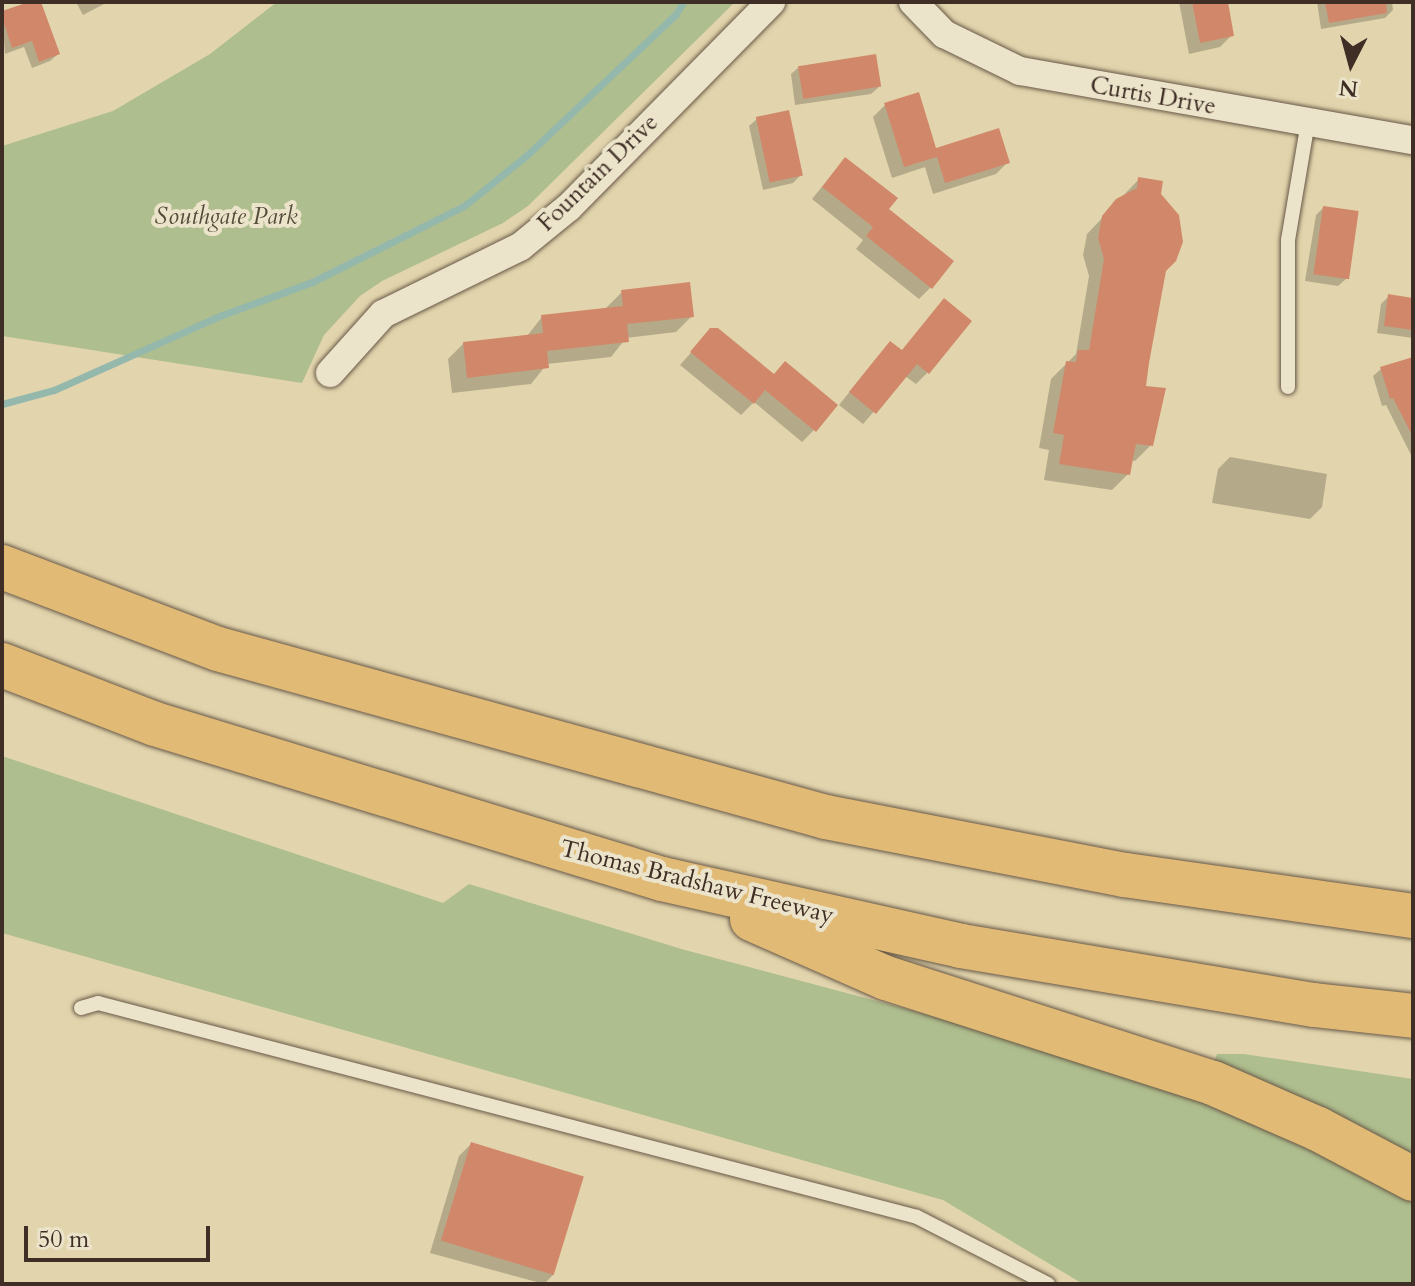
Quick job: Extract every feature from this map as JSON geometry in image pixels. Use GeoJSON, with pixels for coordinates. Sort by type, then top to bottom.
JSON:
{"type":"FeatureCollection","features":[{"type":"Feature","properties":{"kind":"highway"},"geometry":{"type":"LineString","coordinates":[[2,567],[218,649],[826,817],[1125,875],[1413,916]]}},
{"type":"Feature","properties":{"kind":"highway","name":"Thomas Bradshaw Freeway"},"geometry":{"type":"LineString","coordinates":[[2,665],[155,724],[662,879],[961,946],[1314,1005],[1413,1016]]}},
{"type":"Feature","properties":{"kind":"highway"},"geometry":{"type":"LineString","coordinates":[[662,879],[886,978],[1213,1083],[1318,1129],[1413,1179]]}},
{"type":"Feature","properties":{"kind":"street","name":"Fountain Drive"},"geometry":{"type":"LineString","coordinates":[[330,373],[383,314],[520,247],[569,207],[771,2]]}},
{"type":"Feature","properties":{"kind":"street","name":"Curtis Drive"},"geometry":{"type":"LineString","coordinates":[[913,2],[944,34],[1020,71],[1413,140]]}},
{"type":"Feature","properties":{"kind":"lane"},"geometry":{"type":"LineString","coordinates":[[1288,387],[1288,240],[1308,122]]}},
{"type":"Feature","properties":{"kind":"lane"},"geometry":{"type":"LineString","coordinates":[[81,1008],[98,1003],[917,1217],[1048,1284]]}},
{"type":"Feature","properties":{"kind":"green space","name":"Southgate Park"},"geometry":{"type":"Polygon","coordinates":[[[277,2],[735,2],[528,206],[503,223],[382,281],[360,296],[324,335],[302,383],[2,336],[2,146],[113,111],[210,54],[277,2]]]}},
{"type":"Feature","properties":{"kind":"green space"},"geometry":{"type":"Polygon","coordinates":[[[2,756],[443,903],[469,884],[685,950],[1023,1040],[1205,1098],[1413,1199],[1413,1284],[1083,1284],[943,1200],[2,933],[2,756]]]}},
{"type":"Feature","properties":{"kind":"green space"},"geometry":{"type":"Polygon","coordinates":[[[1217,1054],[1244,1054],[1413,1079],[1413,1161],[1213,1065],[1217,1054]]]}},
{"type":"Feature","properties":{"kind":"building"},"geometry":{"type":"Polygon","coordinates":[[[29,2],[41,2],[60,54],[39,62],[32,41],[12,48],[2,17],[2,11],[29,2]]]}},
{"type":"Feature","properties":{"kind":"building"},"geometry":{"type":"Polygon","coordinates":[[[1192,2],[1228,2],[1234,36],[1200,43],[1192,2]]]}},
{"type":"Feature","properties":{"kind":"building"},"geometry":{"type":"Polygon","coordinates":[[[1325,2],[1386,2],[1387,13],[1329,23],[1325,2]]]}},
{"type":"Feature","properties":{"kind":"building"},"geometry":{"type":"Polygon","coordinates":[[[876,54],[881,87],[803,99],[798,66],[876,54]]]}},
{"type":"Feature","properties":{"kind":"building"},"geometry":{"type":"Polygon","coordinates":[[[919,92],[936,148],[999,128],[1010,163],[945,183],[937,157],[904,167],[884,103],[919,92]]]}},
{"type":"Feature","properties":{"kind":"building"},"geometry":{"type":"Polygon","coordinates":[[[789,110],[803,176],[770,183],[756,117],[789,110]]]}},
{"type":"Feature","properties":{"kind":"building"},"geometry":{"type":"Polygon","coordinates":[[[845,157],[898,198],[889,209],[954,261],[932,289],[866,236],[873,227],[822,187],[845,157]]]}},
{"type":"Feature","properties":{"kind":"building"},"geometry":{"type":"Polygon","coordinates":[[[1138,177],[1163,181],[1161,194],[1179,215],[1183,242],[1176,261],[1166,271],[1149,363],[1146,386],[1166,388],[1153,446],[1136,444],[1130,475],[1059,464],[1064,435],[1053,433],[1066,361],[1076,362],[1078,350],[1089,350],[1104,259],[1098,238],[1102,216],[1116,199],[1137,188],[1138,177]]]}},
{"type":"Feature","properties":{"kind":"building"},"geometry":{"type":"Polygon","coordinates":[[[1323,206],[1359,211],[1349,279],[1313,274],[1323,206]]]}},
{"type":"Feature","properties":{"kind":"building"},"geometry":{"type":"Polygon","coordinates":[[[690,282],[694,317],[627,324],[629,342],[547,351],[549,368],[467,378],[463,342],[543,333],[541,315],[623,306],[621,290],[690,282]]]}},
{"type":"Feature","properties":{"kind":"building"},"geometry":{"type":"Polygon","coordinates":[[[1388,294],[1413,298],[1413,330],[1384,326],[1388,294]]]}},
{"type":"Feature","properties":{"kind":"building"},"geometry":{"type":"Polygon","coordinates":[[[944,298],[972,321],[929,374],[917,364],[876,414],[849,392],[890,341],[902,350],[944,298]]]}},
{"type":"Feature","properties":{"kind":"building"},"geometry":{"type":"Polygon","coordinates":[[[710,328],[718,328],[774,374],[785,361],[838,405],[816,432],[765,390],[754,404],[690,352],[710,328]]]}},
{"type":"Feature","properties":{"kind":"building"},"geometry":{"type":"Polygon","coordinates":[[[1413,357],[1413,437],[1393,398],[1390,399],[1380,367],[1413,357]]]}},
{"type":"Feature","properties":{"kind":"building"},"geometry":{"type":"Polygon","coordinates":[[[471,1142],[584,1176],[554,1275],[441,1240],[471,1142]]]}},
{"type":"Feature","properties":{"kind":"waterway"},"geometry":{"type":"LineString","coordinates":[[2,404],[54,390],[217,317],[312,282],[464,206],[527,155],[676,14],[683,2]]}}]}
